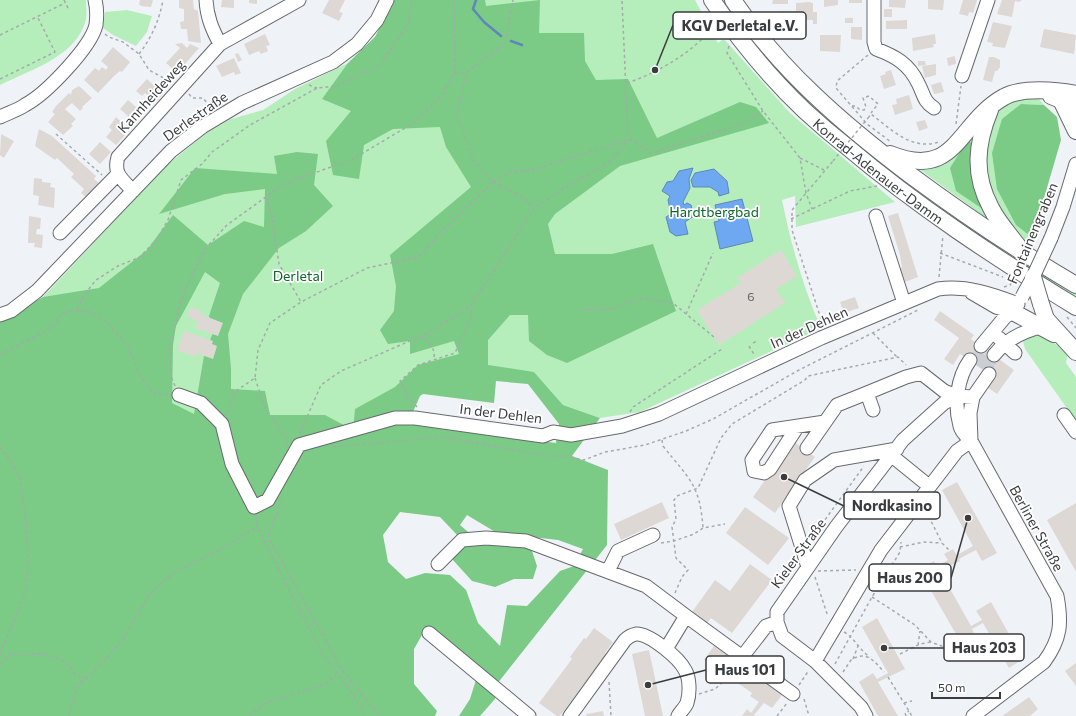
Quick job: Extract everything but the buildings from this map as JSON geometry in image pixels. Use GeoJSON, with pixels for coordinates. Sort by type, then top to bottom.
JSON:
{"type":"FeatureCollection","features":[{"type":"Feature","properties":{"kind":"main road","name":"Konrad-Adenauer-Damm"},"geometry":{"type":"LineString","coordinates":[[712,0],[736,36],[768,74],[805,111],[868,165],[918,203],[1071,312]]}},
{"type":"Feature","properties":{"kind":"main road","name":"Konrad-Adenauer-Damm"},"geometry":{"type":"LineString","coordinates":[[733,0],[762,40],[798,79],[877,150],[954,207],[1025,255],[1076,284]]}},
{"type":"Feature","properties":{"kind":"main road"},"geometry":{"type":"LineString","coordinates":[[877,150],[913,161],[930,161],[942,157],[955,146],[977,118],[1004,96],[1021,91],[1070,96],[1076,131]]}},
{"type":"Feature","properties":{"kind":"main road"},"geometry":{"type":"LineString","coordinates":[[992,106],[982,129],[977,161],[982,186],[991,209],[1025,255]]}},
{"type":"Feature","properties":{"kind":"main road"},"geometry":{"type":"LineString","coordinates":[[1033,277],[1042,317]]}},
{"type":"Feature","properties":{"kind":"main road"},"geometry":{"type":"LineString","coordinates":[[1018,304],[1042,317],[1076,352]]}},
{"type":"Feature","properties":{"kind":"street"},"geometry":{"type":"LineString","coordinates":[[0,116],[26,105],[52,83],[86,47],[96,25],[97,8],[95,0]]}},
{"type":"Feature","properties":{"kind":"street"},"geometry":{"type":"LineString","coordinates":[[206,0],[207,13],[212,30],[220,44]]}},
{"type":"Feature","properties":{"kind":"street","name":"Kannheideweg"},"geometry":{"type":"LineString","coordinates":[[113,178],[118,157],[220,44],[299,0]]}},
{"type":"Feature","properties":{"kind":"street","name":"Derlestraße"},"geometry":{"type":"LineString","coordinates":[[0,315],[10,311],[37,291],[171,151],[202,127],[242,103],[333,62],[357,44],[377,20],[387,0]]}},
{"type":"Feature","properties":{"kind":"street"},"geometry":{"type":"LineString","coordinates":[[874,0],[874,42],[876,49],[898,58],[905,63],[919,83],[926,104],[934,108]]}},
{"type":"Feature","properties":{"kind":"street"},"geometry":{"type":"LineString","coordinates":[[962,76],[988,0]]}},
{"type":"Feature","properties":{"kind":"street","name":"Fontainengraben"},"geometry":{"type":"LineString","coordinates":[[995,349],[998,337],[997,327],[1018,304],[1033,277],[1063,207],[1076,164]]}},
{"type":"Feature","properties":{"kind":"street"},"geometry":{"type":"LineString","coordinates":[[60,233],[113,178],[133,190]]}},
{"type":"Feature","properties":{"kind":"street"},"geometry":{"type":"LineString","coordinates":[[876,216],[904,303]]}},
{"type":"Feature","properties":{"kind":"street","name":"In der Dehlen"},"geometry":{"type":"LineString","coordinates":[[254,507],[268,500],[299,445],[395,418],[415,418],[543,436],[553,432],[571,435],[622,426],[659,414],[827,336],[938,289],[952,287],[966,289],[996,307],[1018,304]]}},
{"type":"Feature","properties":{"kind":"street","name":"Fontainengraben"},"geometry":{"type":"LineString","coordinates":[[995,349],[1017,323],[1018,304]]}},
{"type":"Feature","properties":{"kind":"street"},"geometry":{"type":"LineString","coordinates":[[995,349],[1024,331],[1042,317]]}},
{"type":"Feature","properties":{"kind":"street"},"geometry":{"type":"LineString","coordinates":[[815,662],[881,550],[921,504],[929,486],[957,451],[971,441],[970,413],[979,367],[958,391]]}},
{"type":"Feature","properties":{"kind":"street"},"geometry":{"type":"LineString","coordinates":[[807,448],[837,405],[906,377],[921,373],[944,391],[958,391],[974,395]]}},
{"type":"Feature","properties":{"kind":"street","name":"Berliner Straße"},"geometry":{"type":"LineString","coordinates":[[958,391],[960,428],[971,441],[1057,596],[1061,619],[1058,635],[1052,651],[1044,662],[973,716]]}},
{"type":"Feature","properties":{"kind":"street","name":"Kieler Straße"},"geometry":{"type":"LineString","coordinates":[[776,622],[777,612],[798,580],[810,569],[836,527],[903,440],[958,391]]}},
{"type":"Feature","properties":{"kind":"street"},"geometry":{"type":"LineString","coordinates":[[867,393],[873,410]]}},
{"type":"Feature","properties":{"kind":"street"},"geometry":{"type":"LineString","coordinates":[[179,395],[200,403],[222,424],[232,464],[254,507]]}},
{"type":"Feature","properties":{"kind":"street"},"geometry":{"type":"LineString","coordinates":[[1064,415],[1076,432]]}},
{"type":"Feature","properties":{"kind":"street"},"geometry":{"type":"LineString","coordinates":[[798,426],[825,422]]}},
{"type":"Feature","properties":{"kind":"street"},"geometry":{"type":"LineString","coordinates":[[810,569],[788,506],[805,480],[834,460],[894,452],[929,486]]}},
{"type":"Feature","properties":{"kind":"street"},"geometry":{"type":"LineString","coordinates":[[608,571],[618,551],[648,537]]}},
{"type":"Feature","properties":{"kind":"street"},"geometry":{"type":"LineString","coordinates":[[438,564],[462,540],[486,538],[526,541],[646,586],[742,657],[797,695]]}},
{"type":"Feature","properties":{"kind":"street"},"geometry":{"type":"LineString","coordinates":[[666,649],[686,616]]}},
{"type":"Feature","properties":{"kind":"street"},"geometry":{"type":"LineString","coordinates":[[742,657],[766,626],[776,622],[782,636],[835,676],[861,707],[866,716]]}},
{"type":"Feature","properties":{"kind":"street"},"geometry":{"type":"LineString","coordinates":[[429,633],[529,716]]}},
{"type":"Feature","properties":{"kind":"street"},"geometry":{"type":"LineString","coordinates":[[570,716],[630,636],[637,634],[645,636],[666,649],[678,660],[686,671],[688,679],[687,704],[678,716]]}},
{"type":"Feature","properties":{"kind":"path"},"geometry":{"type":"LineString","coordinates":[[64,0],[69,10]]}},
{"type":"Feature","properties":{"kind":"path"},"geometry":{"type":"LineString","coordinates":[[139,54],[150,40],[160,17],[163,0]]}},
{"type":"Feature","properties":{"kind":"path"},"geometry":{"type":"LineString","coordinates":[[77,310],[84,295],[96,280],[118,266],[140,257],[157,240],[168,220],[181,180],[202,164],[212,152],[250,125],[317,88],[337,86],[380,64],[408,24],[412,0]]}},
{"type":"Feature","properties":{"kind":"path"},"geometry":{"type":"LineString","coordinates":[[0,355],[52,327],[63,313],[77,310],[92,312],[107,322],[129,348],[140,376],[155,394],[179,395],[171,376],[171,344],[181,299],[205,249],[227,224],[284,184],[353,160],[415,122],[444,93],[455,74],[454,0]]}},
{"type":"Feature","properties":{"kind":"path"},"geometry":{"type":"LineString","coordinates":[[455,74],[466,73],[505,43],[513,0]]}},
{"type":"Feature","properties":{"kind":"path"},"geometry":{"type":"LineString","coordinates":[[622,0],[628,136],[630,139],[651,153],[742,124],[763,111]]}},
{"type":"Feature","properties":{"kind":"path"},"geometry":{"type":"LineString","coordinates":[[0,35],[65,3]]}},
{"type":"Feature","properties":{"kind":"path"},"geometry":{"type":"LineString","coordinates":[[0,79],[55,52],[37,16]]}},
{"type":"Feature","properties":{"kind":"path"},"geometry":{"type":"LineString","coordinates":[[96,25],[109,37],[122,42],[139,54],[149,70],[181,87],[192,98],[203,98],[207,103],[205,109],[195,116],[202,127]]}},
{"type":"Feature","properties":{"kind":"path"},"geometry":{"type":"LineString","coordinates":[[626,83],[665,67],[702,41],[716,25]]}},
{"type":"Feature","properties":{"kind":"path"},"geometry":{"type":"LineString","coordinates":[[730,42],[727,53],[763,111],[800,158],[824,170]]}},
{"type":"Feature","properties":{"kind":"path"},"geometry":{"type":"LineString","coordinates":[[876,49],[836,81],[836,86],[838,92],[854,110],[868,124],[892,142]]}},
{"type":"Feature","properties":{"kind":"path"},"geometry":{"type":"LineString","coordinates":[[466,73],[457,114],[474,161],[493,182],[523,198],[534,208]]}},
{"type":"Feature","properties":{"kind":"path"},"geometry":{"type":"LineString","coordinates":[[954,127],[957,122],[962,76]]}},
{"type":"Feature","properties":{"kind":"path"},"geometry":{"type":"LineString","coordinates":[[827,336],[792,230],[791,219],[792,210],[878,104],[869,96],[863,98],[866,107],[864,110],[860,110],[856,106],[852,106]]}},
{"type":"Feature","properties":{"kind":"path"},"geometry":{"type":"LineString","coordinates":[[871,114],[908,141],[919,145],[944,140],[955,146]]}},
{"type":"Feature","properties":{"kind":"path"},"geometry":{"type":"LineString","coordinates":[[56,134],[113,178]]}},
{"type":"Feature","properties":{"kind":"path"},"geometry":{"type":"LineString","coordinates":[[289,461],[286,436],[265,408],[255,378],[258,350],[270,323],[301,302],[367,268],[419,257],[439,234],[493,182],[509,172],[532,170],[630,139]]}},
{"type":"Feature","properties":{"kind":"path"},"geometry":{"type":"LineString","coordinates":[[297,437],[304,427],[321,385],[341,370],[420,336],[470,307],[534,208],[609,162],[630,139]]}},
{"type":"Feature","properties":{"kind":"path"},"geometry":{"type":"LineString","coordinates":[[800,158],[806,193],[812,209]]}},
{"type":"Feature","properties":{"kind":"path"},"geometry":{"type":"LineString","coordinates":[[791,219],[850,192],[880,186]]}},
{"type":"Feature","properties":{"kind":"path"},"geometry":{"type":"LineString","coordinates":[[266,196],[272,216],[279,264],[301,302]]}},
{"type":"Feature","properties":{"kind":"path"},"geometry":{"type":"LineString","coordinates":[[938,289],[940,253],[943,235]]}},
{"type":"Feature","properties":{"kind":"path"},"geometry":{"type":"LineString","coordinates":[[940,253],[1005,278]]}},
{"type":"Feature","properties":{"kind":"path"},"geometry":{"type":"LineString","coordinates":[[686,314],[713,254]]}},
{"type":"Feature","properties":{"kind":"path"},"geometry":{"type":"LineString","coordinates":[[999,286],[1010,285],[1012,280],[1017,282]]}},
{"type":"Feature","properties":{"kind":"path"},"geometry":{"type":"LineString","coordinates":[[582,309],[610,310],[638,298],[673,303],[715,338]]}},
{"type":"Feature","properties":{"kind":"path"},"geometry":{"type":"LineString","coordinates":[[417,408],[407,396],[400,381],[418,365],[455,352],[472,316],[470,307]]}},
{"type":"Feature","properties":{"kind":"path"},"geometry":{"type":"LineString","coordinates":[[327,448],[443,437],[539,454],[564,456],[580,460],[605,452],[631,448],[686,432],[713,419],[799,370],[919,310]]}},
{"type":"Feature","properties":{"kind":"path"},"geometry":{"type":"LineString","coordinates":[[1071,312],[1076,328]]}},
{"type":"Feature","properties":{"kind":"path"},"geometry":{"type":"LineString","coordinates":[[873,333],[898,357]]}},
{"type":"Feature","properties":{"kind":"path"},"geometry":{"type":"LineString","coordinates":[[420,336],[428,341],[433,347],[434,359]]}},
{"type":"Feature","properties":{"kind":"path"},"geometry":{"type":"LineString","coordinates":[[753,343],[757,341]]}},
{"type":"Feature","properties":{"kind":"path"},"geometry":{"type":"LineString","coordinates":[[622,426],[633,407],[722,350]]}},
{"type":"Feature","properties":{"kind":"path"},"geometry":{"type":"LineString","coordinates":[[222,424],[236,391],[255,378]]}},
{"type":"Feature","properties":{"kind":"path"},"geometry":{"type":"LineString","coordinates":[[661,440],[664,446],[692,481],[701,510],[703,528]]}},
{"type":"Feature","properties":{"kind":"path"},"geometry":{"type":"LineString","coordinates":[[0,447],[20,476],[26,519],[28,560],[25,595],[0,653]]}},
{"type":"Feature","properties":{"kind":"path"},"geometry":{"type":"LineString","coordinates":[[282,498],[269,532],[269,538],[344,674],[380,716]]}},
{"type":"Feature","properties":{"kind":"path"},"geometry":{"type":"LineString","coordinates":[[940,498],[921,504],[942,543],[949,550]]}},
{"type":"Feature","properties":{"kind":"path"},"geometry":{"type":"LineString","coordinates":[[254,507],[257,527],[322,653],[356,699],[366,716]]}},
{"type":"Feature","properties":{"kind":"path"},"geometry":{"type":"LineString","coordinates":[[648,537],[657,543],[674,541],[694,534],[703,528],[725,524]]}},
{"type":"Feature","properties":{"kind":"path"},"geometry":{"type":"LineString","coordinates":[[69,716],[77,687],[104,661],[123,639],[151,592],[177,570],[208,556],[257,527]]}},
{"type":"Feature","properties":{"kind":"path"},"geometry":{"type":"LineString","coordinates":[[670,604],[682,577],[688,570],[676,558],[672,531]]}},
{"type":"Feature","properties":{"kind":"path"},"geometry":{"type":"LineString","coordinates":[[835,676],[850,636],[900,552],[902,540]]}},
{"type":"Feature","properties":{"kind":"path"},"geometry":{"type":"LineString","coordinates":[[900,547],[924,542],[942,543]]}},
{"type":"Feature","properties":{"kind":"path"},"geometry":{"type":"LineString","coordinates":[[810,569],[888,570]]}},
{"type":"Feature","properties":{"kind":"path"},"geometry":{"type":"LineString","coordinates":[[872,597],[904,617],[931,642],[947,648],[970,648],[970,659]]}},
{"type":"Feature","properties":{"kind":"path"},"geometry":{"type":"LineString","coordinates":[[835,628],[850,636],[884,672]]}},
{"type":"Feature","properties":{"kind":"path"},"geometry":{"type":"LineString","coordinates":[[918,645],[920,631]]}},
{"type":"Feature","properties":{"kind":"path"},"geometry":{"type":"LineString","coordinates":[[900,654],[918,645],[931,642]]}},
{"type":"Feature","properties":{"kind":"path"},"geometry":{"type":"LineString","coordinates":[[835,676],[853,659],[858,646]]}},
{"type":"Feature","properties":{"kind":"path"},"geometry":{"type":"LineString","coordinates":[[0,665],[10,655],[41,655],[67,663],[78,677],[85,679]]}},
{"type":"Feature","properties":{"kind":"path"},"geometry":{"type":"LineString","coordinates":[[853,659],[860,656],[870,657]]}},
{"type":"Feature","properties":{"kind":"path"},"geometry":{"type":"LineString","coordinates":[[249,716],[268,702],[326,684],[337,674]]}},
{"type":"Feature","properties":{"kind":"path"},"geometry":{"type":"LineString","coordinates":[[600,675],[609,681],[611,716]]}},
{"type":"Feature","properties":{"kind":"path"},"geometry":{"type":"LineString","coordinates":[[888,678],[912,716]]}},
{"type":"Feature","properties":{"kind":"path"},"geometry":{"type":"LineString","coordinates":[[688,696],[715,689],[722,683]]}},
{"type":"Feature","properties":{"kind":"path"},"geometry":{"type":"LineString","coordinates":[[797,695],[808,716]]}},
{"type":"Feature","properties":{"kind":"path"},"geometry":{"type":"LineString","coordinates":[[904,703],[912,701]]}},
{"type":"Feature","properties":{"kind":"path"},"geometry":{"type":"LineString","coordinates":[[906,716],[905,713],[909,711]]}},
{"type":"Feature","properties":{"kind":"green space"},"geometry":{"type":"Polygon","coordinates":[[[0,0],[86,0],[86,19],[81,32],[73,43],[63,52],[38,67],[0,85],[0,0]]]}},
{"type":"Feature","properties":{"kind":"green space","name":"Derletal"},"geometry":{"type":"Polygon","coordinates":[[[394,0],[695,0],[718,43],[724,39],[790,113],[895,202],[796,227],[795,196],[782,200],[798,265],[821,328],[640,412],[600,418],[563,405],[534,372],[453,369],[0,716],[0,322],[43,297],[166,166],[204,135],[231,119],[263,110],[295,89],[348,63],[375,37],[394,0]]]}},
{"type":"Feature","properties":{"kind":"green space","name":"Derletal"},"geometry":{"type":"Polygon","coordinates":[[[394,0],[485,0],[486,6],[540,0],[539,33],[584,33],[585,61],[596,80],[628,79],[657,138],[740,102],[756,107],[769,123],[620,166],[555,214],[548,224],[555,254],[612,254],[653,244],[676,311],[567,363],[547,355],[529,341],[528,315],[510,315],[488,340],[488,365],[534,372],[563,405],[600,418],[572,456],[608,470],[607,545],[497,684],[495,699],[480,716],[459,716],[470,699],[479,670],[427,626],[414,649],[414,684],[437,711],[435,716],[0,716],[0,322],[43,297],[99,288],[147,250],[173,215],[208,245],[244,221],[264,227],[265,189],[225,194],[159,214],[195,168],[277,174],[274,156],[297,152],[318,154],[314,185],[333,206],[306,231],[279,248],[243,294],[228,334],[231,389],[265,391],[270,415],[325,415],[353,430],[355,409],[395,387],[418,365],[459,354],[454,341],[410,354],[410,341],[388,344],[380,330],[394,311],[396,286],[390,255],[471,187],[446,147],[440,127],[393,129],[364,145],[359,179],[333,175],[326,141],[351,111],[322,99],[348,63],[375,37],[394,0]],[[205,272],[176,326],[173,345],[172,403],[194,414],[204,356],[214,330],[209,316],[220,283],[205,272]],[[496,381],[494,403],[423,394],[420,396],[408,423],[556,443],[559,424],[528,384],[496,381]],[[400,512],[383,535],[388,562],[406,579],[425,573],[450,575],[466,590],[478,623],[500,646],[507,605],[527,606],[560,571],[574,566],[583,549],[558,540],[497,533],[467,515],[460,525],[481,543],[531,548],[537,566],[533,579],[514,579],[495,587],[472,581],[452,559],[460,549],[459,537],[440,517],[400,512]]]}},
{"type":"Feature","properties":{"kind":"green space"},"geometry":{"type":"Polygon","coordinates":[[[718,0],[726,0],[772,60],[1076,292],[1076,301],[921,199],[791,90],[718,0]]]}},
{"type":"Feature","properties":{"kind":"green space"},"geometry":{"type":"Polygon","coordinates":[[[127,10],[152,16],[147,32],[136,46],[113,35],[103,28],[105,12],[127,10]]]}},
{"type":"Feature","properties":{"kind":"green space"},"geometry":{"type":"Polygon","coordinates":[[[1018,98],[1039,99],[1044,105],[1021,104],[1016,225],[1035,240],[1032,245],[1012,230],[995,207],[982,158],[987,129],[999,109],[1018,98]]]}},
{"type":"Feature","properties":{"kind":"green space"},"geometry":{"type":"Polygon","coordinates":[[[1021,104],[1044,105],[1057,117],[1061,140],[1044,198],[1035,240],[1016,225],[997,189],[992,153],[1002,119],[1021,104]]]}},
{"type":"Feature","properties":{"kind":"green space"},"geometry":{"type":"Polygon","coordinates":[[[980,123],[984,210],[992,225],[970,206],[915,166],[980,123]]]}},
{"type":"Feature","properties":{"kind":"green space"},"geometry":{"type":"Polygon","coordinates":[[[967,141],[974,144],[984,210],[956,191],[950,168],[967,141]]]}},
{"type":"Feature","properties":{"kind":"green space"},"geometry":{"type":"Polygon","coordinates":[[[1031,334],[1045,337],[1068,352],[1066,363],[1076,377],[1076,421],[1025,349],[1023,341],[1031,337],[1031,334]]]}},
{"type":"Feature","properties":{"kind":"water"},"geometry":{"type":"Polygon","coordinates":[[[693,168],[689,179],[690,188],[683,202],[684,205],[687,203],[691,205],[694,216],[685,222],[688,234],[676,236],[670,232],[666,217],[671,214],[668,200],[670,196],[662,191],[667,182],[673,181],[679,171],[693,168]]]}},
{"type":"Feature","properties":{"kind":"water"},"geometry":{"type":"Polygon","coordinates":[[[714,169],[727,181],[729,193],[719,196],[718,192],[710,187],[693,187],[691,180],[695,173],[714,169]]]}},
{"type":"Feature","properties":{"kind":"water"},"geometry":{"type":"Polygon","coordinates":[[[742,199],[753,241],[720,249],[714,222],[719,221],[715,205],[742,199]]]}},
{"type":"Feature","properties":{"kind":"waterway"},"geometry":{"type":"LineString","coordinates":[[476,0],[473,9],[484,22],[501,36]]}},
{"type":"Feature","properties":{"kind":"waterway"},"geometry":{"type":"LineString","coordinates":[[511,41],[522,45]]}},
{"type":"Feature","properties":{"kind":"tunnel"},"geometry":{"type":"LineString","coordinates":[[975,364],[984,349]]}},
{"type":"Feature","properties":{"kind":"tunnel"},"geometry":{"type":"LineString","coordinates":[[984,370],[994,355]]}},
{"type":"Feature","properties":{"kind":"place","name":"KGV Derletal e.V."},"geometry":{"type":"Point","coordinates":[655,70]}},
{"type":"Feature","properties":{"kind":"place","name":"Nordkasino"},"geometry":{"type":"Point","coordinates":[784,477]}},
{"type":"Feature","properties":{"kind":"place","name":"Haus 200"},"geometry":{"type":"Point","coordinates":[968,518]}},
{"type":"Feature","properties":{"kind":"place","name":"Haus 203"},"geometry":{"type":"Point","coordinates":[884,648]}},
{"type":"Feature","properties":{"kind":"place","name":"Haus 101"},"geometry":{"type":"Point","coordinates":[648,685]}},
{"type":"Feature","properties":{"kind":"park label","name":"Hardtbergbad"},"geometry":{"type":"Point","coordinates":[714,211]}}]}
